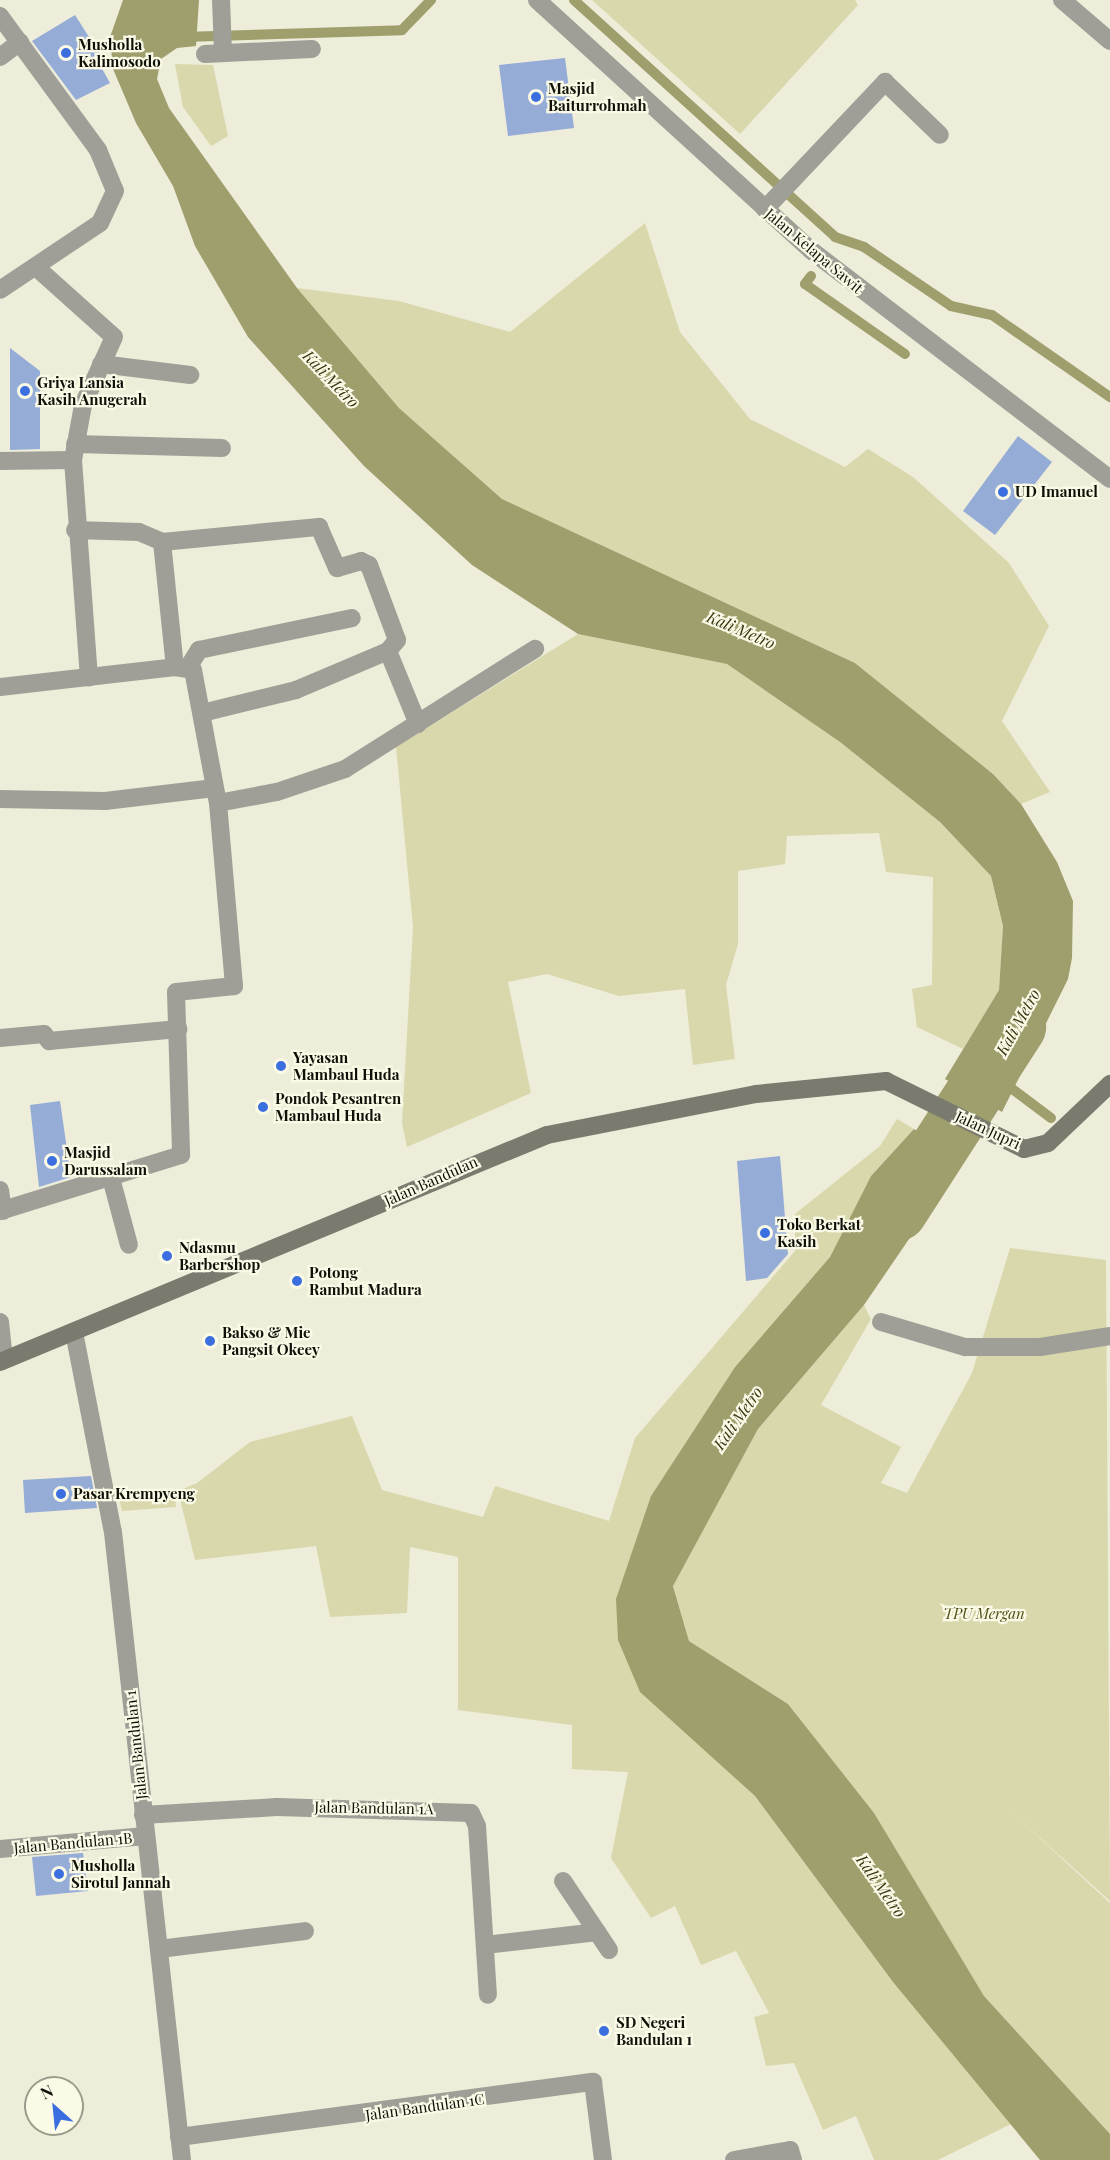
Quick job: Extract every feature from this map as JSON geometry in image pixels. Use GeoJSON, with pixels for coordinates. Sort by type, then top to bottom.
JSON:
{"type":"FeatureCollection","features":[{"type":"Feature","properties":{"kind":"main road","name":"Jalan Jupri"},"geometry":{"type":"LineString","coordinates":[[885,1082],[1014,1146],[1048,1143],[1110,1084]]}},
{"type":"Feature","properties":{"kind":"main road","name":"Jalan Bandulan"},"geometry":{"type":"LineString","coordinates":[[2,1361],[547,1134],[756,1094],[885,1082]]}},
{"type":"Feature","properties":{"kind":"street","name":"Jalan Kelapa Sawit"},"geometry":{"type":"LineString","coordinates":[[537,0],[900,322],[1110,479]]}},
{"type":"Feature","properties":{"kind":"street"},"geometry":{"type":"LineString","coordinates":[[1062,0],[1110,41]]}},
{"type":"Feature","properties":{"kind":"street"},"geometry":{"type":"LineString","coordinates":[[222,9],[223,51]]}},
{"type":"Feature","properties":{"kind":"street"},"geometry":{"type":"LineString","coordinates":[[0,16],[98,150],[115,191],[100,223],[37,268],[0,290]]}},
{"type":"Feature","properties":{"kind":"street"},"geometry":{"type":"LineString","coordinates":[[0,57],[20,42]]}},
{"type":"Feature","properties":{"kind":"street"},"geometry":{"type":"LineString","coordinates":[[205,54],[223,51],[312,48]]}},
{"type":"Feature","properties":{"kind":"street"},"geometry":{"type":"LineString","coordinates":[[769,205],[885,82],[940,135]]}},
{"type":"Feature","properties":{"kind":"street"},"geometry":{"type":"LineString","coordinates":[[37,268],[114,337],[83,405],[74,452],[75,530],[88,677]]}},
{"type":"Feature","properties":{"kind":"street"},"geometry":{"type":"LineString","coordinates":[[101,364],[190,375]]}},
{"type":"Feature","properties":{"kind":"street"},"geometry":{"type":"LineString","coordinates":[[0,461],[74,452],[222,448]]}},
{"type":"Feature","properties":{"kind":"street"},"geometry":{"type":"LineString","coordinates":[[75,530],[139,532],[162,542],[319,527],[337,568],[361,561],[369,565],[397,640],[388,651],[296,690],[202,713]]}},
{"type":"Feature","properties":{"kind":"street"},"geometry":{"type":"LineString","coordinates":[[0,1190],[1,1211],[178,1158],[183,1151],[177,992],[234,986],[216,795],[202,713],[182,667],[162,542]]}},
{"type":"Feature","properties":{"kind":"street"},"geometry":{"type":"LineString","coordinates":[[0,687],[182,667],[199,650],[352,618]]}},
{"type":"Feature","properties":{"kind":"street"},"geometry":{"type":"LineString","coordinates":[[0,806],[0,799],[105,801],[277,792],[336,772],[418,724],[535,649]]}},
{"type":"Feature","properties":{"kind":"street"},"geometry":{"type":"LineString","coordinates":[[388,651],[418,724]]}},
{"type":"Feature","properties":{"kind":"street"},"geometry":{"type":"LineString","coordinates":[[0,1038],[44,1034],[49,1041],[178,1029]]}},
{"type":"Feature","properties":{"kind":"street"},"geometry":{"type":"LineString","coordinates":[[111,1178],[129,1245]]}},
{"type":"Feature","properties":{"kind":"street"},"geometry":{"type":"LineString","coordinates":[[0,1322],[2,1361]]}},
{"type":"Feature","properties":{"kind":"street"},"geometry":{"type":"LineString","coordinates":[[881,1322],[965,1347],[1040,1347],[1110,1336]]}},
{"type":"Feature","properties":{"kind":"street","name":"Jalan Bandulan 1"},"geometry":{"type":"LineString","coordinates":[[74,1332],[110,1510],[182,2160]]}},
{"type":"Feature","properties":{"kind":"street","name":"Jalan Bandulan 1A"},"geometry":{"type":"LineString","coordinates":[[143,1815],[277,1807],[471,1813],[477,1826],[488,1995]]}},
{"type":"Feature","properties":{"kind":"street","name":"Jalan Bandulan 1B"},"geometry":{"type":"LineString","coordinates":[[0,1849],[145,1836]]}},
{"type":"Feature","properties":{"kind":"street"},"geometry":{"type":"LineString","coordinates":[[563,1881],[609,1950]]}},
{"type":"Feature","properties":{"kind":"street"},"geometry":{"type":"LineString","coordinates":[[159,1949],[305,1931]]}},
{"type":"Feature","properties":{"kind":"street"},"geometry":{"type":"LineString","coordinates":[[485,1945],[597,1932]]}},
{"type":"Feature","properties":{"kind":"street","name":"Jalan Bandulan 1C"},"geometry":{"type":"LineString","coordinates":[[179,2137],[592,2082],[603,2160]]}},
{"type":"Feature","properties":{"kind":"street"},"geometry":{"type":"LineString","coordinates":[[734,2160],[790,2150],[793,2160]]}},
{"type":"Feature","properties":{"kind":"green space"},"geometry":{"type":"Polygon","coordinates":[[[592,0],[855,0],[858,5],[740,134],[592,0]]]}},
{"type":"Feature","properties":{"kind":"green space"},"geometry":{"type":"Polygon","coordinates":[[[175,64],[213,65],[228,136],[211,146],[183,107],[175,64]]]}},
{"type":"Feature","properties":{"kind":"green space"},"geometry":{"type":"Polygon","coordinates":[[[645,223],[680,332],[750,419],[845,467],[868,449],[913,477],[1009,563],[1049,626],[1002,721],[1050,792],[1021,804],[993,774],[855,663],[502,499],[399,408],[297,288],[399,301],[510,332],[645,223]]]}},
{"type":"Feature","properties":{"kind":"green space"},"geometry":{"type":"Polygon","coordinates":[[[578,634],[727,664],[840,742],[940,822],[991,876],[1003,926],[999,990],[963,1049],[917,1027],[912,989],[932,985],[933,877],[886,872],[879,833],[787,836],[785,864],[738,871],[738,944],[726,985],[735,1059],[693,1065],[685,989],[619,996],[547,974],[508,982],[531,1093],[407,1147],[402,1123],[413,927],[396,747],[578,634]]]}},
{"type":"Feature","properties":{"kind":"green space"},"geometry":{"type":"Polygon","coordinates":[[[897,1119],[914,1129],[871,1176],[830,1257],[735,1367],[651,1496],[700,1744],[755,1796],[893,1982],[1013,2123],[938,2160],[874,2160],[856,2116],[823,2130],[794,2063],[766,2066],[754,2017],[769,2013],[736,1951],[701,1965],[675,1906],[651,1918],[611,1858],[628,1772],[572,1769],[572,1725],[458,1710],[458,1557],[410,1547],[407,1613],[330,1617],[316,1546],[195,1560],[178,1491],[197,1483],[250,1442],[352,1416],[382,1490],[483,1517],[495,1486],[609,1521],[635,1438],[795,1251],[795,1214],[880,1146],[897,1119]]]}},
{"type":"Feature","properties":{"kind":"green space","name":"TPU Mergan"},"geometry":{"type":"Polygon","coordinates":[[[1010,1248],[1106,1260],[1110,1901],[1007,1808],[1110,1903],[1110,2134],[984,1996],[874,1814],[788,1704],[689,1641],[673,1585],[758,1429],[864,1305],[871,1319],[821,1405],[901,1447],[881,1483],[907,1493],[972,1373],[1010,1248]]]}},
{"type":"Feature","properties":{"kind":"green space"},"geometry":{"type":"Polygon","coordinates":[[[174,1492],[176,1507],[122,1511],[119,1497],[174,1492]]]}},
{"type":"Feature","properties":{"kind":"water"},"geometry":{"type":"Polygon","coordinates":[[[123,0],[199,0],[196,46],[177,48],[161,59],[157,79],[169,108],[297,288],[399,408],[502,499],[855,663],[993,774],[1021,804],[1057,862],[1073,901],[1072,958],[1068,979],[1002,1112],[945,1079],[999,990],[1003,926],[991,876],[940,822],[840,742],[727,664],[578,634],[472,565],[364,466],[248,337],[195,246],[173,186],[136,123],[113,69],[110,37],[123,0]]]}},
{"type":"Feature","properties":{"kind":"water"},"geometry":{"type":"Polygon","coordinates":[[[914,1129],[965,1157],[864,1305],[758,1429],[673,1586],[689,1641],[788,1704],[874,1813],[984,1996],[1110,2134],[1110,2160],[1040,2160],[893,1982],[755,1796],[640,1692],[618,1640],[616,1599],[651,1496],[735,1367],[830,1257],[871,1176],[914,1129]]]}},
{"type":"Feature","properties":{"kind":"building","name":"Musholla Kalimosodo"},"geometry":{"type":"Polygon","coordinates":[[[75,15],[105,62],[100,65],[110,83],[76,100],[32,41],[75,15]]]}},
{"type":"Feature","properties":{"kind":"building","name":"Masjid Baiturrohmah"},"geometry":{"type":"Polygon","coordinates":[[[565,58],[574,128],[508,136],[499,65],[565,58]]]}},
{"type":"Feature","properties":{"kind":"building","name":"Griya Lansia Kasih Anugerah"},"geometry":{"type":"Polygon","coordinates":[[[10,348],[40,371],[40,449],[10,450],[10,348]]]}},
{"type":"Feature","properties":{"kind":"building","name":"UD Imanuel"},"geometry":{"type":"Polygon","coordinates":[[[1018,436],[1052,462],[995,535],[963,511],[1018,436]]]}},
{"type":"Feature","properties":{"kind":"building","name":"Masjid Darussalam"},"geometry":{"type":"Polygon","coordinates":[[[60,1101],[71,1177],[39,1187],[30,1105],[60,1101]]]}},
{"type":"Feature","properties":{"kind":"building","name":"Toko Berkat Kasih"},"geometry":{"type":"Polygon","coordinates":[[[780,1156],[788,1254],[767,1278],[746,1281],[737,1161],[780,1156]]]}},
{"type":"Feature","properties":{"kind":"building","name":"Pasar Krempyeng"},"geometry":{"type":"Polygon","coordinates":[[[91,1476],[97,1508],[25,1513],[23,1480],[91,1476]]]}},
{"type":"Feature","properties":{"kind":"building","name":"Musholla Sirotul Jannah"},"geometry":{"type":"Polygon","coordinates":[[[83,1853],[88,1891],[36,1896],[32,1857],[83,1853]]]}},
{"type":"Feature","properties":{"kind":"waterway"},"geometry":{"type":"LineString","coordinates":[[184,37],[402,30],[431,0]]}},
{"type":"Feature","properties":{"kind":"waterway"},"geometry":{"type":"LineString","coordinates":[[574,0],[835,237],[864,247],[951,306],[992,315],[1110,397]]}},
{"type":"Feature","properties":{"kind":"waterway"},"geometry":{"type":"LineString","coordinates":[[811,276],[805,284],[905,354]]}},
{"type":"Feature","properties":{"kind":"waterway","name":"Kali Metro"},"geometry":{"type":"LineString","coordinates":[[898,1212],[1017,1027]]}},
{"type":"Feature","properties":{"kind":"waterway"},"geometry":{"type":"LineString","coordinates":[[1003,1082],[1051,1118]]}},
{"type":"Feature","properties":{"kind":"place","name":"Musholla Kalimosodo"},"geometry":{"type":"Point","coordinates":[66,53]}},
{"type":"Feature","properties":{"kind":"place","name":"Masjid Baiturrohmah"},"geometry":{"type":"Point","coordinates":[536,97]}},
{"type":"Feature","properties":{"kind":"place","name":"Griya Lansia Kasih Anugerah"},"geometry":{"type":"Point","coordinates":[25,391]}},
{"type":"Feature","properties":{"kind":"place","name":"UD Imanuel"},"geometry":{"type":"Point","coordinates":[1003,492]}},
{"type":"Feature","properties":{"kind":"place","name":"Yayasan Mambaul Huda"},"geometry":{"type":"Point","coordinates":[281,1066]}},
{"type":"Feature","properties":{"kind":"place","name":"Pondok Pesantren Mambaul Huda"},"geometry":{"type":"Point","coordinates":[263,1107]}},
{"type":"Feature","properties":{"kind":"place","name":"Masjid Darussalam"},"geometry":{"type":"Point","coordinates":[52,1161]}},
{"type":"Feature","properties":{"kind":"place","name":"Toko Berkat Kasih"},"geometry":{"type":"Point","coordinates":[765,1233]}},
{"type":"Feature","properties":{"kind":"place","name":"Ndasmu Barbershop"},"geometry":{"type":"Point","coordinates":[167,1256]}},
{"type":"Feature","properties":{"kind":"place","name":"Potong Rambut Madura"},"geometry":{"type":"Point","coordinates":[297,1281]}},
{"type":"Feature","properties":{"kind":"place","name":"Bakso & Mie Pangsit Okeey"},"geometry":{"type":"Point","coordinates":[210,1341]}},
{"type":"Feature","properties":{"kind":"place","name":"Pasar Krempyeng"},"geometry":{"type":"Point","coordinates":[61,1494]}},
{"type":"Feature","properties":{"kind":"place","name":"Musholla Sirotul Jannah"},"geometry":{"type":"Point","coordinates":[59,1874]}},
{"type":"Feature","properties":{"kind":"place","name":"SD Negeri Bandulan 1"},"geometry":{"type":"Point","coordinates":[604,2031]}}]}
